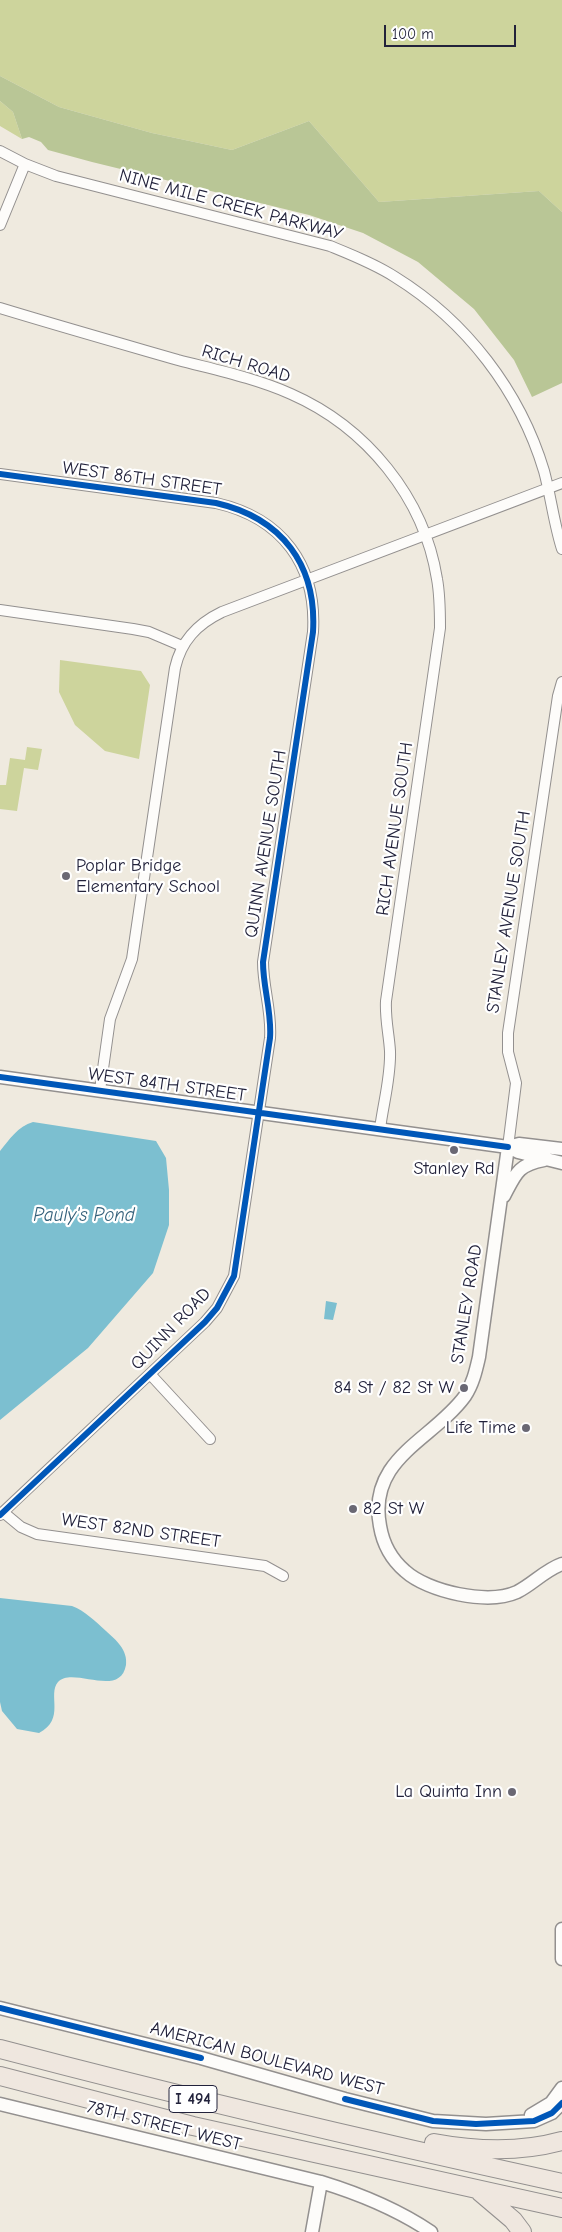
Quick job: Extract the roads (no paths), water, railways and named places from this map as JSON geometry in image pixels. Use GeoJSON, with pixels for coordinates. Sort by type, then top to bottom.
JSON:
{"type":"FeatureCollection","features":[{"type":"Feature","properties":{"kind":"highway","name":"I 494"},"geometry":{"type":"LineString","coordinates":[[0,2049],[172,2094],[387,2145],[562,2183]]}},
{"type":"Feature","properties":{"kind":"highway","name":"I 494"},"geometry":{"type":"LineString","coordinates":[[0,2076],[193,2126],[562,2208]]}},
{"type":"Feature","properties":{"kind":"highway"},"geometry":{"type":"LineString","coordinates":[[387,2145],[430,2143],[489,2150],[543,2147],[562,2142]]}},
{"type":"Feature","properties":{"kind":"highway"},"geometry":{"type":"LineString","coordinates":[[478,2190],[513,2220],[522,2232]]}},
{"type":"Feature","properties":{"kind":"street","name":"NINE MILE CREEK PARKWAY"},"geometry":{"type":"LineString","coordinates":[[0,151],[26,164],[90,185],[330,246],[364,260],[395,276],[452,320],[476,346],[498,375],[532,438],[548,488],[562,549]]}},
{"type":"Feature","properties":{"kind":"street"},"geometry":{"type":"LineString","coordinates":[[0,224],[26,164]]}},
{"type":"Feature","properties":{"kind":"street","name":"RICH ROAD"},"geometry":{"type":"LineString","coordinates":[[0,308],[263,384],[316,406],[340,422],[381,460],[399,484],[413,508],[425,535]]}},
{"type":"Feature","properties":{"kind":"street","name":"WEST 86TH STREET"},"geometry":{"type":"LineString","coordinates":[[0,474],[216,503],[236,508],[255,516],[287,542],[298,560],[306,580]]}},
{"type":"Feature","properties":{"kind":"street"},"geometry":{"type":"LineString","coordinates":[[100,1090],[110,1019],[130,969],[132,959],[175,668],[182,646],[189,636],[210,618],[562,482]]}},
{"type":"Feature","properties":{"kind":"street","name":"RICH AVENUE SOUTH"},"geometry":{"type":"LineString","coordinates":[[380,1129],[390,1068],[390,1051],[385,1017],[386,1001],[440,628],[437,579],[425,535]]}},
{"type":"Feature","properties":{"kind":"street","name":"QUINN AVENUE SOUTH"},"geometry":{"type":"LineString","coordinates":[[259,1112],[271,1025],[263,981],[263,962],[313,632],[313,599],[306,580]]}},
{"type":"Feature","properties":{"kind":"street"},"geometry":{"type":"LineString","coordinates":[[0,610],[149,632],[182,646]]}},
{"type":"Feature","properties":{"kind":"street","name":"STANLEY AVENUE SOUTH"},"geometry":{"type":"LineString","coordinates":[[508,1147],[516,1083],[508,1052],[508,1033],[558,696],[562,682]]}},
{"type":"Feature","properties":{"kind":"street","name":"WEST 84TH STREET"},"geometry":{"type":"LineString","coordinates":[[0,1077],[508,1147],[518,1152],[562,1163]]}},
{"type":"Feature","properties":{"kind":"street","name":"QUINN ROAD"},"geometry":{"type":"LineString","coordinates":[[2,1514],[217,1308],[234,1276],[259,1112]]}},
{"type":"Feature","properties":{"kind":"street","name":"WEST 84TH STREET"},"geometry":{"type":"LineString","coordinates":[[508,1147],[519,1144],[562,1148]]}},
{"type":"Feature","properties":{"kind":"street","name":"STANLEY ROAD"},"geometry":{"type":"LineString","coordinates":[[508,1147],[479,1357],[472,1381],[464,1396],[455,1407],[401,1455],[389,1469],[382,1485],[378,1509],[381,1531],[388,1551],[406,1573],[434,1588],[488,1597],[499,1597],[519,1591],[562,1564]]}},
{"type":"Feature","properties":{"kind":"street"},"geometry":{"type":"LineString","coordinates":[[500,1204],[520,1168],[530,1163],[546,1160]]}},
{"type":"Feature","properties":{"kind":"street"},"geometry":{"type":"LineString","coordinates":[[150,1374],[210,1439]]}},
{"type":"Feature","properties":{"kind":"street","name":"WEST 82ND STREET"},"geometry":{"type":"LineString","coordinates":[[2,1514],[21,1527],[37,1534],[265,1566],[283,1576]]}},
{"type":"Feature","properties":{"kind":"street"},"geometry":{"type":"LineString","coordinates":[[562,1929],[562,1959]]}},
{"type":"Feature","properties":{"kind":"street","name":"AMERICAN BOULEVARD WEST"},"geometry":{"type":"LineString","coordinates":[[0,2008],[201,2058],[345,2099],[433,2121],[492,2124],[534,2121],[552,2113],[562,2103]]}},
{"type":"Feature","properties":{"kind":"street"},"geometry":{"type":"LineString","coordinates":[[528,2120],[532,2114],[551,2103],[562,2088]]}},
{"type":"Feature","properties":{"kind":"street","name":"78TH STREET WEST"},"geometry":{"type":"LineString","coordinates":[[0,2104],[321,2182],[354,2192],[392,2208],[432,2232]]}},
{"type":"Feature","properties":{"kind":"street"},"geometry":{"type":"LineString","coordinates":[[312,2232],[321,2182]]}},
{"type":"Feature","properties":{"kind":"water","name":"Pauly's Pond"},"geometry":{"type":"Polygon","coordinates":[[[33,1122],[156,1141],[166,1158],[169,1190],[169,1225],[153,1273],[88,1348],[0,1420],[0,1151],[18,1130],[33,1122]]]}},
{"type":"Feature","properties":{"kind":"water"},"geometry":{"type":"Polygon","coordinates":[[[326,1301],[337,1303],[333,1320],[324,1319],[326,1301]]]}},
{"type":"Feature","properties":{"kind":"water"},"geometry":{"type":"Polygon","coordinates":[[[0,1598],[72,1606],[81,1611],[114,1638],[123,1650],[126,1665],[122,1675],[115,1680],[106,1681],[74,1677],[65,1678],[58,1682],[55,1687],[54,1714],[52,1721],[47,1727],[39,1733],[17,1729],[2,1711],[0,1702],[0,1598]]]}},
{"type":"Feature","properties":{"kind":"place","name":"Poplar Bridge Elementary School"},"geometry":{"type":"Point","coordinates":[66,876]}},
{"type":"Feature","properties":{"kind":"place","name":"Stanley Rd"},"geometry":{"type":"Point","coordinates":[454,1150]}},
{"type":"Feature","properties":{"kind":"place","name":"84 St / 82 St W"},"geometry":{"type":"Point","coordinates":[464,1388]}},
{"type":"Feature","properties":{"kind":"place","name":"Life Time"},"geometry":{"type":"Point","coordinates":[526,1428]}},
{"type":"Feature","properties":{"kind":"place","name":"82 St W"},"geometry":{"type":"Point","coordinates":[353,1509]}},
{"type":"Feature","properties":{"kind":"place","name":"La Quinta Inn"},"geometry":{"type":"Point","coordinates":[512,1792]}}]}
